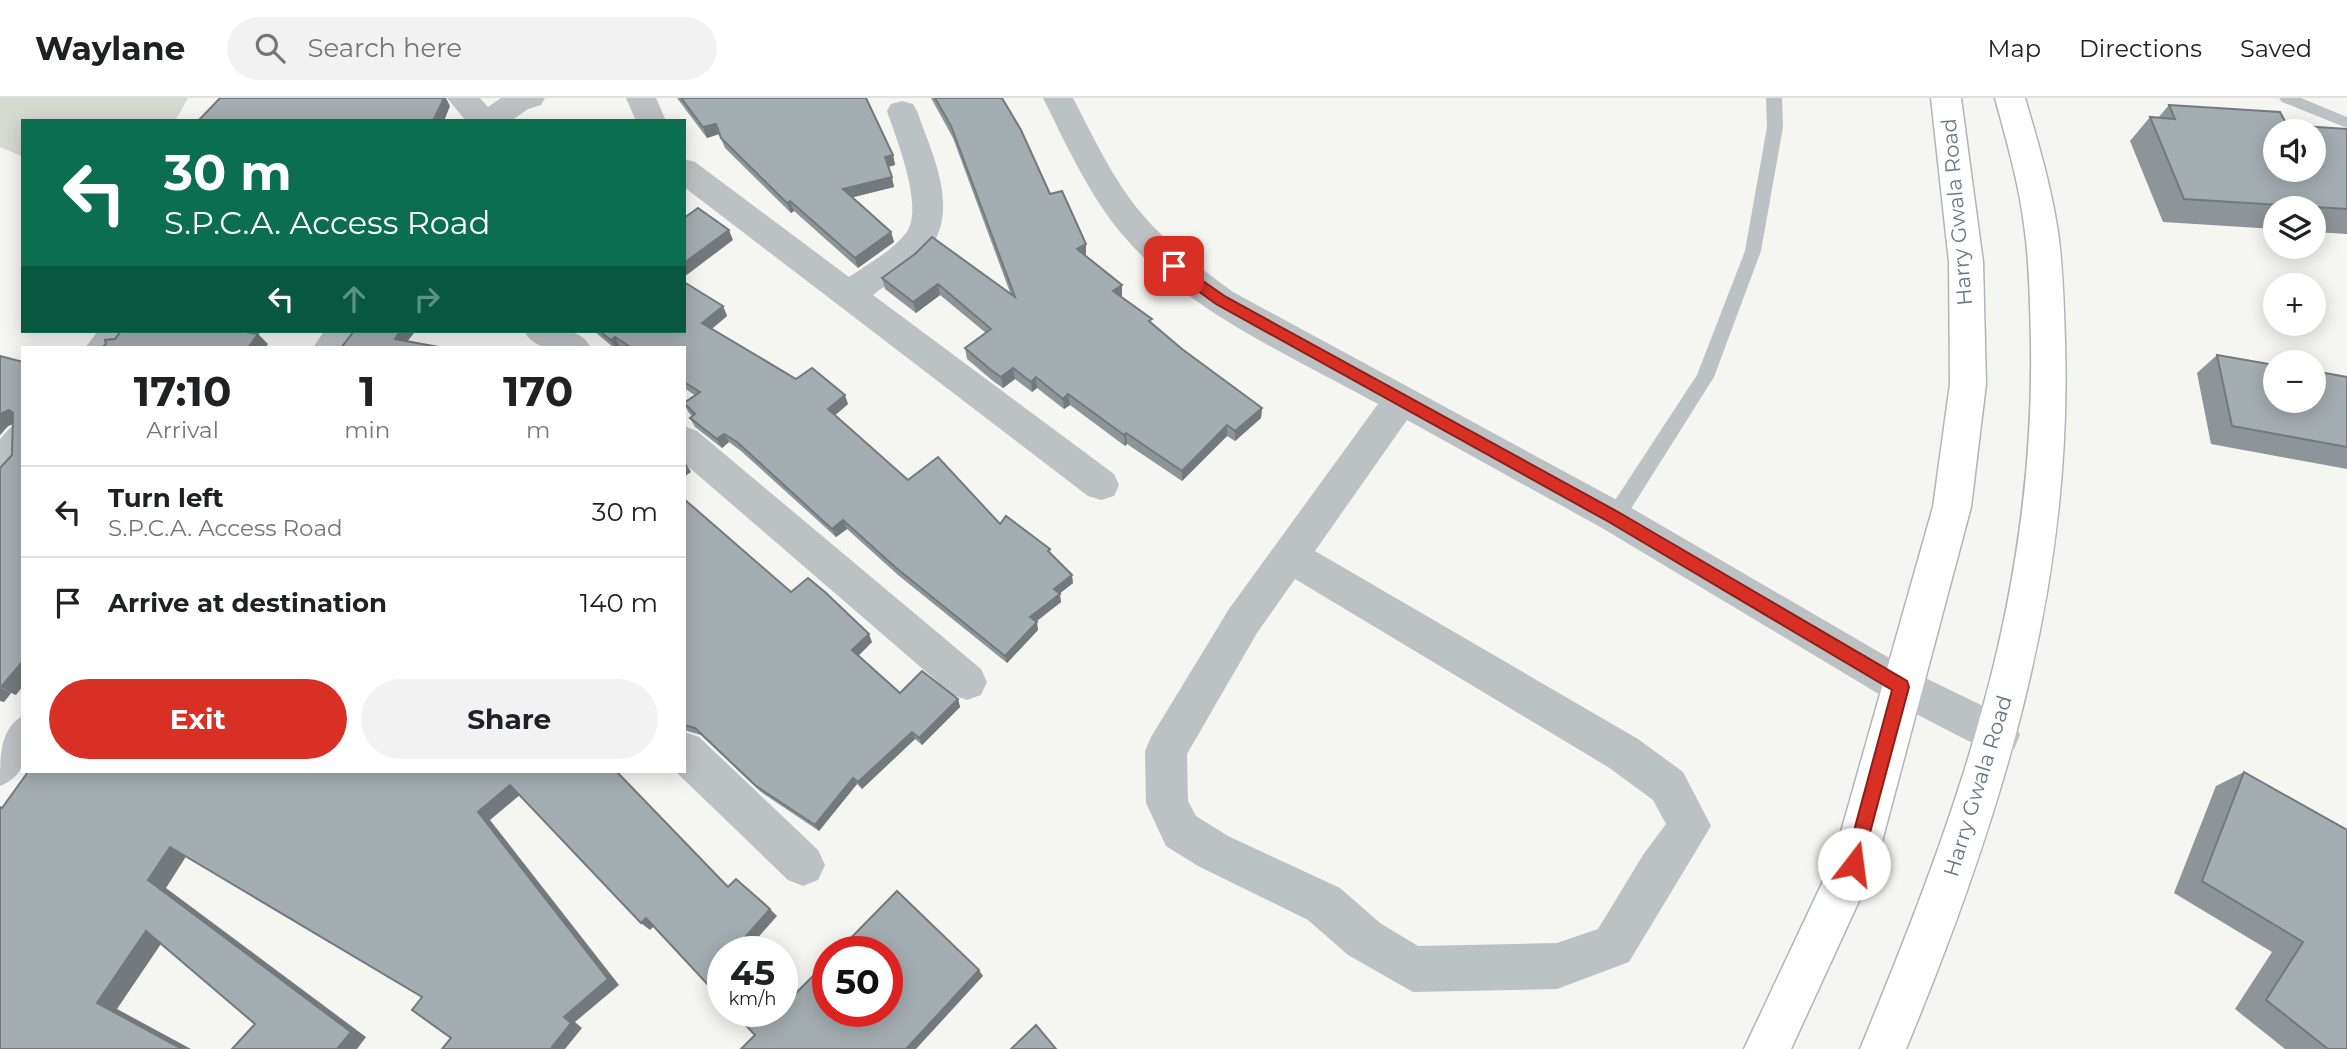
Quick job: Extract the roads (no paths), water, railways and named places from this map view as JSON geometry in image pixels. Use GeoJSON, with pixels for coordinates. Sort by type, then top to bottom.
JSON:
{"type":"FeatureCollection","features":[{"type":"Feature","properties":{"kind":"main road","name":"Harry Gwala Road"},"geometry":{"type":"LineString","coordinates":[[1767,1049],[1854,864],[1952,507],[1968,384],[1966,262],[1946,98]]}},
{"type":"Feature","properties":{"kind":"main road","name":"Harry Gwala Road"},"geometry":{"type":"LineString","coordinates":[[1883,1049],[1943,897],[1999,735],[2045,494],[2051,360],[2041,223],[2010,98]]}},
{"type":"Feature","properties":{"kind":"street"},"geometry":{"type":"LineString","coordinates":[[462,98],[484,119]]}},
{"type":"Feature","properties":{"kind":"street"},"geometry":{"type":"LineString","coordinates":[[641,98],[650,119]]}},
{"type":"Feature","properties":{"kind":"street"},"geometry":{"type":"LineString","coordinates":[[1058,98],[1101,180],[1132,223],[1174,266],[1221,301],[1615,517],[1901,687],[1999,735]]}},
{"type":"Feature","properties":{"kind":"street"},"geometry":{"type":"LineString","coordinates":[[489,119],[523,99]]}},
{"type":"Feature","properties":{"kind":"street"},"geometry":{"type":"LineString","coordinates":[[850,294],[918,241],[926,225],[929,206],[902,111]]}},
{"type":"Feature","properties":{"kind":"street"},"geometry":{"type":"LineString","coordinates":[[686,172],[730,208],[850,294],[1101,485]]}},
{"type":"Feature","properties":{"kind":"street"},"geometry":{"type":"LineString","coordinates":[[104,346],[118,333]]}},
{"type":"Feature","properties":{"kind":"street"},"geometry":{"type":"LineString","coordinates":[[1291,557],[1623,753],[1668,786],[1690,826],[1658,870],[1612,947],[1557,966],[1413,969],[1364,939],[1324,904],[1213,851],[1181,831],[1167,803],[1166,751],[1243,621],[1291,557],[1351,466],[1401,400]]}},
{"type":"Feature","properties":{"kind":"street"},"geometry":{"type":"LineString","coordinates":[[0,464],[21,440]]}},
{"type":"Feature","properties":{"kind":"street"},"geometry":{"type":"LineString","coordinates":[[686,443],[967,682]]}},
{"type":"Feature","properties":{"kind":"street"},"geometry":{"type":"LineString","coordinates":[[0,766],[21,738]]}},
{"type":"Feature","properties":{"kind":"street"},"geometry":{"type":"LineString","coordinates":[[686,753],[803,865]]}},
{"type":"Feature","properties":{"kind":"lane"},"geometry":{"type":"LineString","coordinates":[[1615,517],[1705,377],[1753,251],[1775,127],[1774,98]]}},
{"type":"Feature","properties":{"kind":"lane"},"geometry":{"type":"LineString","coordinates":[[2287,98],[2347,123]]}}]}
